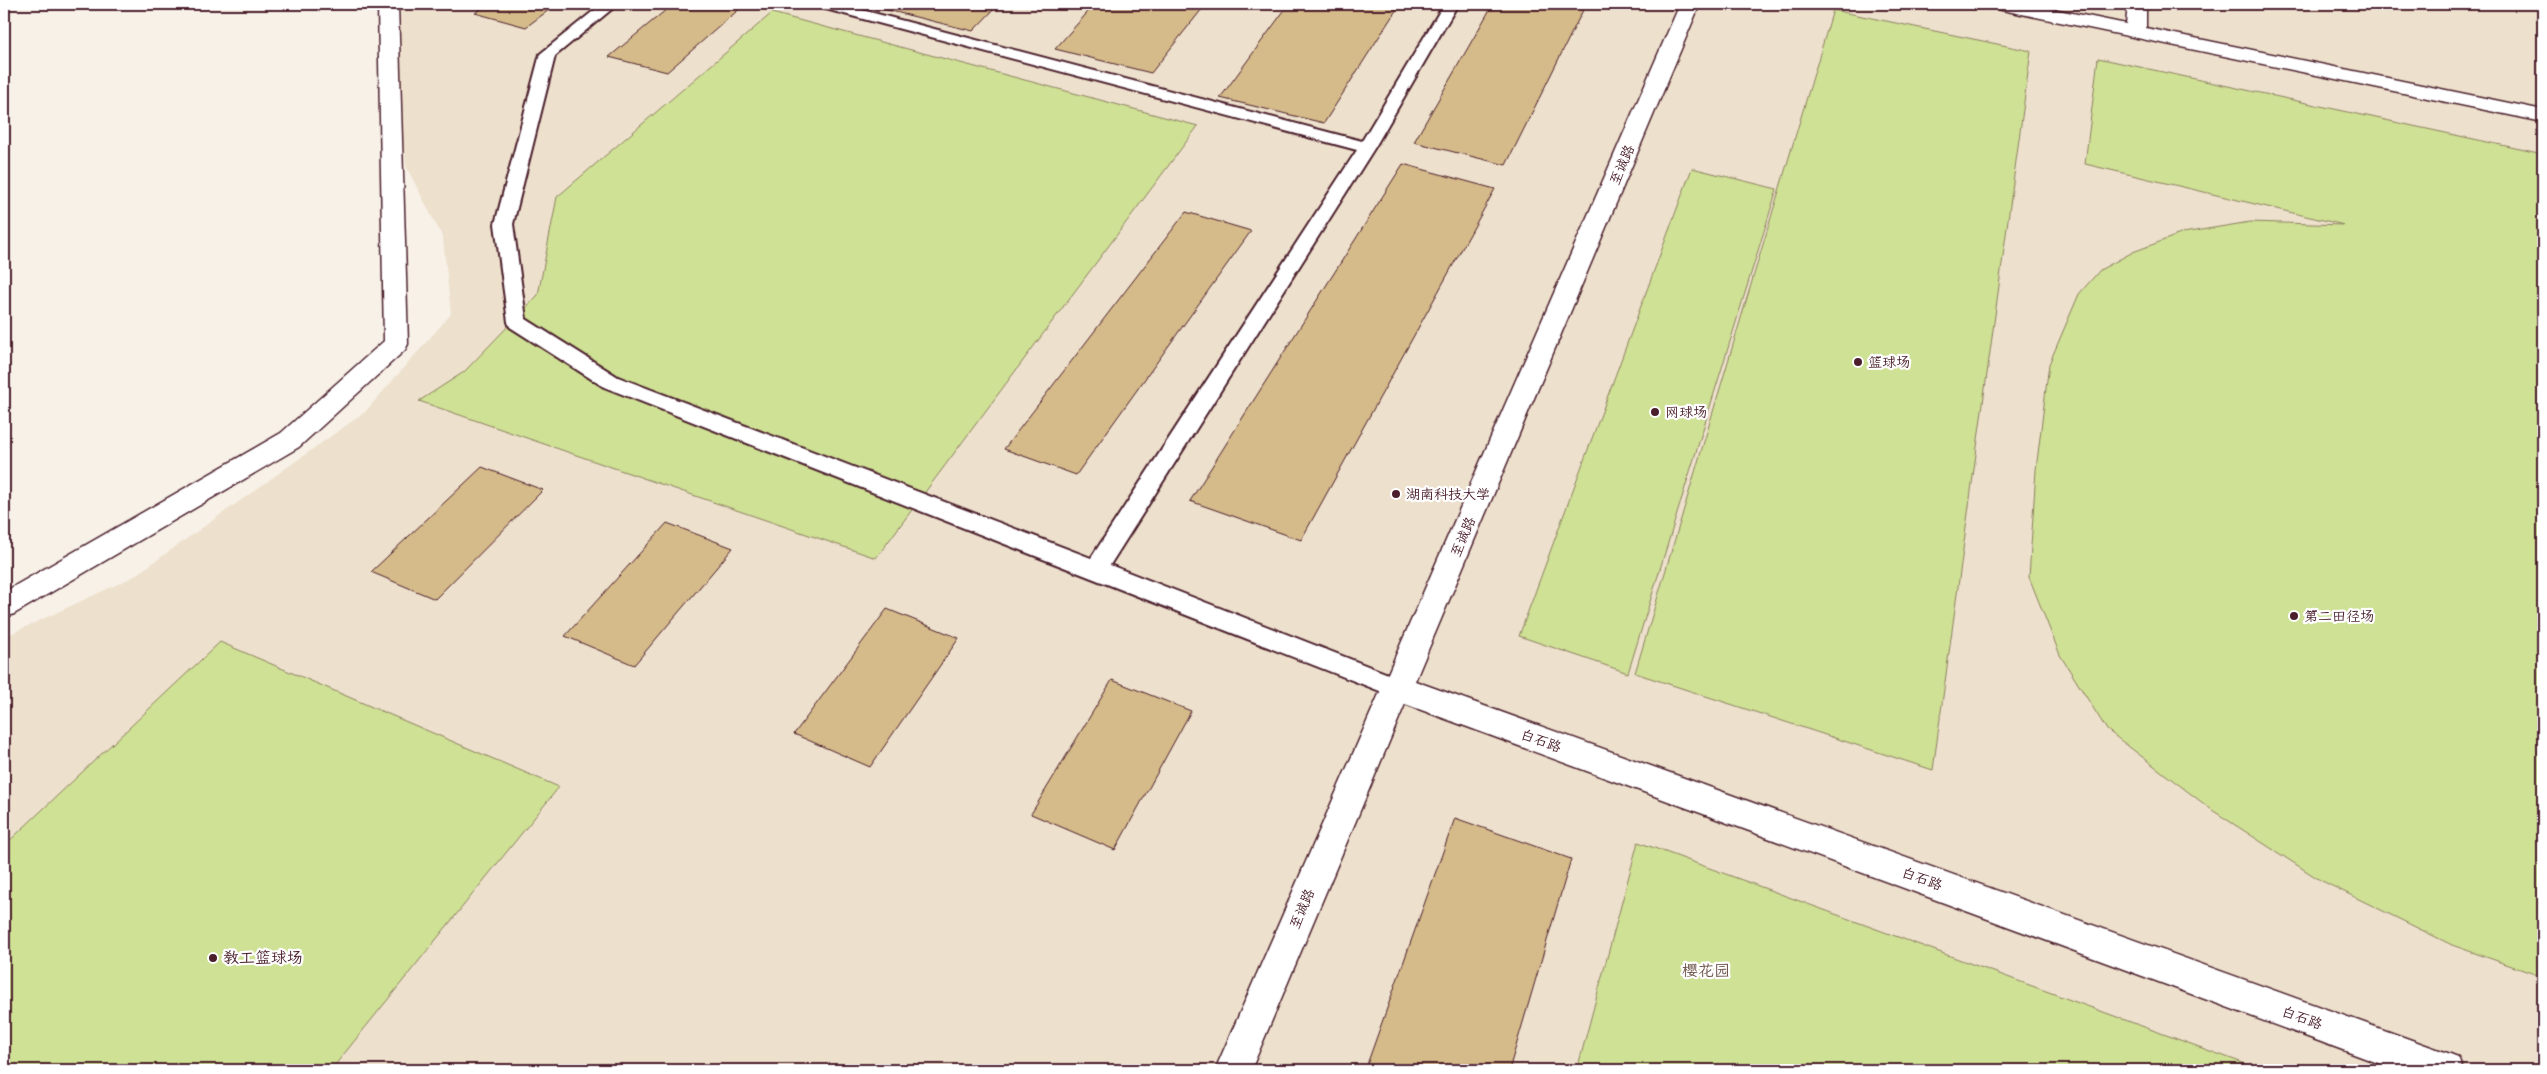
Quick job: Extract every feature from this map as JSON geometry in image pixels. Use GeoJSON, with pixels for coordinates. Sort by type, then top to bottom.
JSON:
{"type":"FeatureCollection","features":[{"type":"Feature","properties":{"kind":"street"},"geometry":{"type":"LineString","coordinates":[[4,606],[290,440],[396,344],[388,4]]}},
{"type":"Feature","properties":{"kind":"street","name":"至诚路"},"geometry":{"type":"LineString","coordinates":[[1233,1070],[1690,4]]}},
{"type":"Feature","properties":{"kind":"street"},"geometry":{"type":"LineString","coordinates":[[2002,4],[2543,116]]}},
{"type":"Feature","properties":{"kind":"street"},"geometry":{"type":"LineString","coordinates":[[2136,32],[2137,4]]}},
{"type":"Feature","properties":{"kind":"street","name":"白石路"},"geometry":{"type":"LineString","coordinates":[[1398,688],[2445,1070]]}},
{"type":"Feature","properties":{"kind":"lane"},"geometry":{"type":"LineString","coordinates":[[611,4],[548,54],[504,224],[517,322],[611,382],[1398,688]]}},
{"type":"Feature","properties":{"kind":"lane"},"geometry":{"type":"LineString","coordinates":[[823,4],[1366,146]]}},
{"type":"Feature","properties":{"kind":"lane"},"geometry":{"type":"LineString","coordinates":[[1096,569],[1366,146],[1451,4]]}},
{"type":"Feature","properties":{"kind":"shaded area","name":"湖南科技大学"},"geometry":{"type":"Polygon","coordinates":[[[383,4],[2543,4],[2543,1070],[4,1070],[4,637],[133,577],[365,412],[451,314],[443,238],[406,166],[383,4]]]}},
{"type":"Feature","properties":{"kind":"green space","name":"篮球场"},"geometry":{"type":"Polygon","coordinates":[[[1833,10],[2031,51],[1933,770],[1635,673],[1833,10]]]}},
{"type":"Feature","properties":{"kind":"green space"},"geometry":{"type":"Polygon","coordinates":[[[772,13],[1198,126],[876,558],[419,401],[464,372],[538,295],[557,197],[772,13]]]}},
{"type":"Feature","properties":{"kind":"green space","name":"第二田径场"},"geometry":{"type":"Polygon","coordinates":[[[2098,58],[2543,154],[2543,977],[2452,945],[2320,880],[2212,810],[2107,730],[2060,655],[2029,577],[2036,470],[2049,364],[2079,294],[2100,270],[2133,252],[2183,233],[2250,222],[2344,225],[2085,164],[2098,58]]]}},
{"type":"Feature","properties":{"kind":"green space","name":"网球场"},"geometry":{"type":"Polygon","coordinates":[[[1692,168],[1777,189],[1628,673],[1519,636],[1692,168]]]}},
{"type":"Feature","properties":{"kind":"green space","name":"教工篮球场"},"geometry":{"type":"Polygon","coordinates":[[[220,642],[559,787],[331,1070],[4,1070],[4,846],[220,642]]]}},
{"type":"Feature","properties":{"kind":"green space","name":"樱花园"},"geometry":{"type":"Polygon","coordinates":[[[1638,842],[2262,1070],[1577,1070],[1638,842]]]}},
{"type":"Feature","properties":{"kind":"building"},"geometry":{"type":"Polygon","coordinates":[[[488,4],[557,4],[526,27],[475,13],[488,4]]]}},
{"type":"Feature","properties":{"kind":"building"},"geometry":{"type":"Polygon","coordinates":[[[673,4],[745,4],[667,72],[609,57],[673,4]]]}},
{"type":"Feature","properties":{"kind":"building"},"geometry":{"type":"Polygon","coordinates":[[[889,4],[999,4],[973,31],[883,9],[889,4]]]}},
{"type":"Feature","properties":{"kind":"building"},"geometry":{"type":"Polygon","coordinates":[[[1095,4],[1206,4],[1151,73],[1055,49],[1095,4]]]}},
{"type":"Feature","properties":{"kind":"building"},"geometry":{"type":"Polygon","coordinates":[[[1289,4],[1400,4],[1324,123],[1220,98],[1289,4]]]}},
{"type":"Feature","properties":{"kind":"building"},"geometry":{"type":"Polygon","coordinates":[[[1493,4],[1586,4],[1506,165],[1414,142],[1493,4]]]}},
{"type":"Feature","properties":{"kind":"building"},"geometry":{"type":"Polygon","coordinates":[[[1403,164],[1495,189],[1301,540],[1190,501],[1403,164]]]}},
{"type":"Feature","properties":{"kind":"building"},"geometry":{"type":"Polygon","coordinates":[[[1186,212],[1251,231],[1076,475],[1004,449],[1186,212]]]}},
{"type":"Feature","properties":{"kind":"building"},"geometry":{"type":"Polygon","coordinates":[[[482,467],[543,490],[435,599],[371,572],[482,467]]]}},
{"type":"Feature","properties":{"kind":"building"},"geometry":{"type":"Polygon","coordinates":[[[667,523],[733,548],[634,665],[565,636],[667,523]]]}},
{"type":"Feature","properties":{"kind":"building"},"geometry":{"type":"Polygon","coordinates":[[[887,609],[959,638],[870,767],[794,734],[887,609]]]}},
{"type":"Feature","properties":{"kind":"building"},"geometry":{"type":"Polygon","coordinates":[[[1112,680],[1191,711],[1115,850],[1031,814],[1112,680]]]}},
{"type":"Feature","properties":{"kind":"building"},"geometry":{"type":"Polygon","coordinates":[[[1455,818],[1571,859],[1509,1070],[1365,1070],[1455,818]]]}},
{"type":"Feature","properties":{"kind":"place","name":"篮球场"},"geometry":{"type":"Point","coordinates":[1858,362]}},
{"type":"Feature","properties":{"kind":"place","name":"网球场"},"geometry":{"type":"Point","coordinates":[1655,412]}},
{"type":"Feature","properties":{"kind":"place","name":"湖南科技大学"},"geometry":{"type":"Point","coordinates":[1396,494]}},
{"type":"Feature","properties":{"kind":"place","name":"第二田径场"},"geometry":{"type":"Point","coordinates":[2294,616]}},
{"type":"Feature","properties":{"kind":"place","name":"教工篮球场"},"geometry":{"type":"Point","coordinates":[213,958]}}]}
